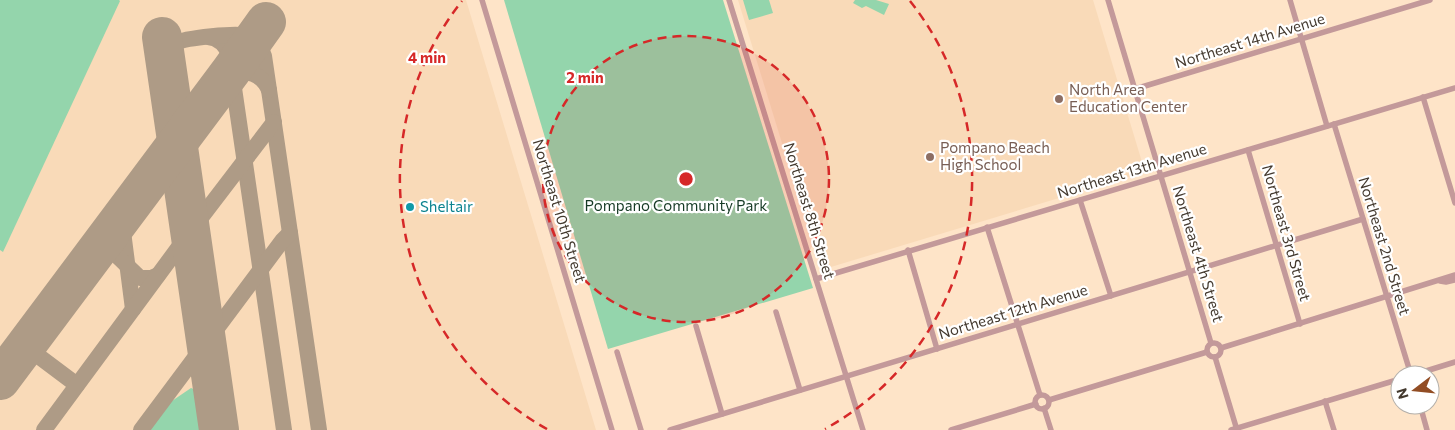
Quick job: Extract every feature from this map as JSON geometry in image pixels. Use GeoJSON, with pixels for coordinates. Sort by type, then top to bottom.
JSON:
{"type":"FeatureCollection","features":[{"type":"Feature","properties":{"kind":"street","name":"Northeast 10th Street"},"geometry":{"type":"LineString","coordinates":[[482,0],[612,430]]}},
{"type":"Feature","properties":{"kind":"street","name":"Northeast 8th Street"},"geometry":{"type":"LineString","coordinates":[[729,0],[863,430]]}},
{"type":"Feature","properties":{"kind":"street","name":"Northeast 4th Street"},"geometry":{"type":"LineString","coordinates":[[1110,0],[1211,343]]}},
{"type":"Feature","properties":{"kind":"street"},"geometry":{"type":"LineString","coordinates":[[1290,0],[1327,126]]}},
{"type":"Feature","properties":{"kind":"street","name":"Northeast 14th Avenue"},"geometry":{"type":"LineString","coordinates":[[1135,89],[1430,0]]}},
{"type":"Feature","properties":{"kind":"street","name":"Northeast 13th Avenue"},"geometry":{"type":"LineString","coordinates":[[816,279],[1455,88]]}},
{"type":"Feature","properties":{"kind":"street"},"geometry":{"type":"LineString","coordinates":[[1423,97],[1455,203]]}},
{"type":"Feature","properties":{"kind":"street","name":"Northeast 2nd Street"},"geometry":{"type":"LineString","coordinates":[[1334,124],[1409,365]]}},
{"type":"Feature","properties":{"kind":"street","name":"Northeast 3rd Street"},"geometry":{"type":"LineString","coordinates":[[1248,150],[1300,324]]}},
{"type":"Feature","properties":{"kind":"street"},"geometry":{"type":"LineString","coordinates":[[1080,200],[1111,296]]}},
{"type":"Feature","properties":{"kind":"street","name":"Northeast 12th Avenue"},"geometry":{"type":"LineString","coordinates":[[673,430],[1363,219]]}},
{"type":"Feature","properties":{"kind":"street"},"geometry":{"type":"LineString","coordinates":[[987,227],[1040,395]]}},
{"type":"Feature","properties":{"kind":"street"},"geometry":{"type":"LineString","coordinates":[[908,250],[936,349]]}},
{"type":"Feature","properties":{"kind":"street"},"geometry":{"type":"LineString","coordinates":[[1221,348],[1455,275]]}},
{"type":"Feature","properties":{"kind":"street"},"geometry":{"type":"LineString","coordinates":[[1438,281],[1455,280]]}},
{"type":"Feature","properties":{"kind":"street"},"geometry":{"type":"LineString","coordinates":[[776,312],[800,390]]}},
{"type":"Feature","properties":{"kind":"street"},"geometry":{"type":"LineString","coordinates":[[696,326],[722,414]]}},
{"type":"Feature","properties":{"kind":"street"},"geometry":{"type":"LineString","coordinates":[[1216,357],[1211,356],[1207,352],[1207,346],[1211,343],[1216,343],[1221,348]]}},
{"type":"Feature","properties":{"kind":"street"},"geometry":{"type":"LineString","coordinates":[[1216,357],[1220,353],[1221,348]]}},
{"type":"Feature","properties":{"kind":"street"},"geometry":{"type":"LineString","coordinates":[[617,352],[641,430]]}},
{"type":"Feature","properties":{"kind":"street"},"geometry":{"type":"LineString","coordinates":[[1049,400],[1207,352]]}},
{"type":"Feature","properties":{"kind":"street"},"geometry":{"type":"LineString","coordinates":[[1216,357],[1235,429],[1390,382]]}},
{"type":"Feature","properties":{"kind":"street"},"geometry":{"type":"LineString","coordinates":[[1440,367],[1455,362]]}},
{"type":"Feature","properties":{"kind":"street"},"geometry":{"type":"LineString","coordinates":[[1040,395],[1046,396],[1049,400]]}},
{"type":"Feature","properties":{"kind":"street"},"geometry":{"type":"LineString","coordinates":[[1036,404],[1036,399],[1040,395]]}},
{"type":"Feature","properties":{"kind":"street"},"geometry":{"type":"LineString","coordinates":[[1044,408],[1048,406],[1049,400]]}},
{"type":"Feature","properties":{"kind":"street"},"geometry":{"type":"LineString","coordinates":[[1325,401],[1334,430]]}},
{"type":"Feature","properties":{"kind":"street"},"geometry":{"type":"LineString","coordinates":[[1036,404],[1040,408],[1044,408]]}},
{"type":"Feature","properties":{"kind":"street"},"geometry":{"type":"LineString","coordinates":[[955,429],[1036,404]]}},
{"type":"Feature","properties":{"kind":"street"},"geometry":{"type":"LineString","coordinates":[[1044,408],[1051,430]]}},
{"type":"Feature","properties":{"kind":"street"},"geometry":{"type":"LineString","coordinates":[[1423,415],[1427,430]]}},
{"type":"Feature","properties":{"kind":"shaded area"},"geometry":{"type":"Polygon","coordinates":[[[119,0],[466,0],[596,430],[0,430],[0,250],[3,251],[119,0]]]}},
{"type":"Feature","properties":{"kind":"shaded area"},"geometry":{"type":"Polygon","coordinates":[[[738,0],[1093,0],[1145,172],[821,270],[738,0]]]}},
{"type":"Feature","properties":{"kind":"green space"},"geometry":{"type":"Polygon","coordinates":[[[0,0],[120,1],[3,252],[0,250],[0,0]]]}},
{"type":"Feature","properties":{"kind":"green space","name":"Pompano Community Park"},"geometry":{"type":"Polygon","coordinates":[[[504,0],[723,0],[813,288],[608,349],[504,0]]]}},
{"type":"Feature","properties":{"kind":"green space"},"geometry":{"type":"Polygon","coordinates":[[[743,0],[769,0],[773,13],[749,20],[743,0]]]}},
{"type":"Feature","properties":{"kind":"green space"},"geometry":{"type":"Polygon","coordinates":[[[855,0],[876,0],[889,4],[884,15],[866,6],[862,8],[853,3],[855,0]]]}},
{"type":"Feature","properties":{"kind":"green space"},"geometry":{"type":"Polygon","coordinates":[[[191,388],[198,391],[204,430],[148,430],[169,403],[191,388]]]}},
{"type":"Feature","properties":{"kind":"taxiway"},"geometry":{"type":"LineString","coordinates":[[166,63],[168,52],[176,43],[200,38],[243,35],[254,39],[262,50],[319,430]]}},
{"type":"Feature","properties":{"kind":"taxiway"},"geometry":{"type":"LineString","coordinates":[[208,37],[221,42],[229,54],[284,430]]}},
{"type":"Feature","properties":{"kind":"taxiway"},"geometry":{"type":"LineString","coordinates":[[231,71],[253,74],[262,80],[269,90]]}},
{"type":"Feature","properties":{"kind":"taxiway"},"geometry":{"type":"LineString","coordinates":[[44,430],[274,122]]}},
{"type":"Feature","properties":{"kind":"taxiway"},"geometry":{"type":"LineString","coordinates":[[121,216],[133,309]]}},
{"type":"Feature","properties":{"kind":"taxiway"},"geometry":{"type":"LineString","coordinates":[[141,430],[282,241],[290,233]]}},
{"type":"Feature","properties":{"kind":"taxiway"},"geometry":{"type":"LineString","coordinates":[[92,255],[112,251],[140,278],[151,278],[158,275]]}},
{"type":"Feature","properties":{"kind":"taxiway"},"geometry":{"type":"LineString","coordinates":[[25,346],[77,385]]}},
{"type":"Feature","properties":{"kind":"runway"},"geometry":{"type":"LineString","coordinates":[[0,380],[266,22]]}},
{"type":"Feature","properties":{"kind":"runway"},"geometry":{"type":"LineString","coordinates":[[162,37],[219,430]]}},
{"type":"Feature","properties":{"kind":"place","name":"North Area Education Center"},"geometry":{"type":"Point","coordinates":[1059,99]}},
{"type":"Feature","properties":{"kind":"place","name":"Pompano Beach High School"},"geometry":{"type":"Point","coordinates":[930,157]}},
{"type":"Feature","properties":{"kind":"place","name":"Sheltair"},"geometry":{"type":"Point","coordinates":[410,207]}}]}
